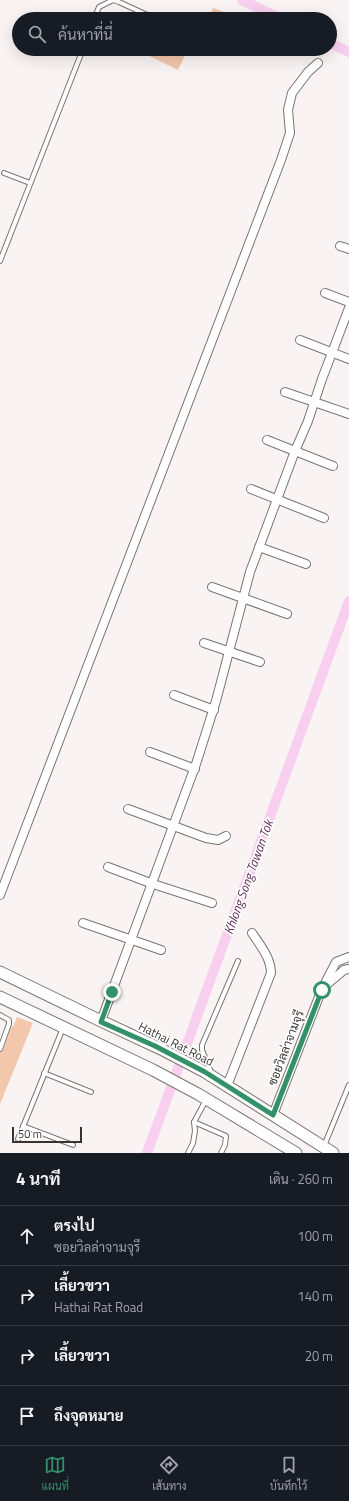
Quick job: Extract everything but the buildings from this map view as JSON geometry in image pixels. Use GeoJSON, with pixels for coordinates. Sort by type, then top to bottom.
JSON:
{"type":"FeatureCollection","features":[{"type":"Feature","properties":{"kind":"main road","name":"Hathai Rat Road"},"geometry":{"type":"LineString","coordinates":[[0,972],[101,1022],[161,1049],[209,1074],[328,1150]]}},
{"type":"Feature","properties":{"kind":"main road"},"geometry":{"type":"LineString","coordinates":[[0,998],[152,1070],[202,1096],[296,1153]]}},
{"type":"Feature","properties":{"kind":"street"},"geometry":{"type":"LineString","coordinates":[[0,895],[290,133],[288,110],[292,93],[308,72],[318,63]]}},
{"type":"Feature","properties":{"kind":"street"},"geometry":{"type":"LineString","coordinates":[[340,246],[349,248]]}},
{"type":"Feature","properties":{"kind":"street"},"geometry":{"type":"LineString","coordinates":[[325,293],[349,302]]}},
{"type":"Feature","properties":{"kind":"street"},"geometry":{"type":"LineString","coordinates":[[101,1022],[195,769],[214,710],[243,598],[259,547],[349,308]]}},
{"type":"Feature","properties":{"kind":"street"},"geometry":{"type":"LineString","coordinates":[[300,340],[349,359]]}},
{"type":"Feature","properties":{"kind":"street"},"geometry":{"type":"LineString","coordinates":[[285,392],[315,401],[349,414]]}},
{"type":"Feature","properties":{"kind":"street"},"geometry":{"type":"LineString","coordinates":[[267,440],[333,466]]}},
{"type":"Feature","properties":{"kind":"street"},"geometry":{"type":"LineString","coordinates":[[251,489],[324,518]]}},
{"type":"Feature","properties":{"kind":"street"},"geometry":{"type":"LineString","coordinates":[[259,547],[306,564]]}},
{"type":"Feature","properties":{"kind":"street"},"geometry":{"type":"LineString","coordinates":[[212,587],[287,614]]}},
{"type":"Feature","properties":{"kind":"street"},"geometry":{"type":"LineString","coordinates":[[204,644],[260,662]]}},
{"type":"Feature","properties":{"kind":"street"},"geometry":{"type":"LineString","coordinates":[[174,695],[214,710]]}},
{"type":"Feature","properties":{"kind":"street"},"geometry":{"type":"LineString","coordinates":[[150,752],[195,769]]}},
{"type":"Feature","properties":{"kind":"street"},"geometry":{"type":"LineString","coordinates":[[128,809],[206,838],[218,840],[226,836]]}},
{"type":"Feature","properties":{"kind":"street"},"geometry":{"type":"LineString","coordinates":[[108,867],[152,884],[212,903]]}},
{"type":"Feature","properties":{"kind":"street"},"geometry":{"type":"LineString","coordinates":[[83,922],[161,950]]}},
{"type":"Feature","properties":{"kind":"street"},"geometry":{"type":"LineString","coordinates":[[227,1086],[271,974],[271,965],[252,933]]}},
{"type":"Feature","properties":{"kind":"street","name":"ซอยวิลล่าจามจุรี"},"geometry":{"type":"LineString","coordinates":[[273,1115],[322,990],[336,962],[349,957]]}},
{"type":"Feature","properties":{"kind":"street","name":"ซอยวิลล่าจามจุรี"},"geometry":{"type":"LineString","coordinates":[[322,990],[344,970],[349,968]]}},
{"type":"Feature","properties":{"kind":"lane"},"geometry":{"type":"LineString","coordinates":[[97,12],[99,7],[113,0],[141,12]]}},
{"type":"Feature","properties":{"kind":"lane"},"geometry":{"type":"LineString","coordinates":[[0,261],[80,56]]}},
{"type":"Feature","properties":{"kind":"lane"},"geometry":{"type":"LineString","coordinates":[[4,173],[30,184]]}},
{"type":"Feature","properties":{"kind":"lane"},"geometry":{"type":"LineString","coordinates":[[209,1074],[202,1045],[238,961]]}},
{"type":"Feature","properties":{"kind":"lane"},"geometry":{"type":"LineString","coordinates":[[0,1014],[9,1020],[0,1049]]}},
{"type":"Feature","properties":{"kind":"lane"},"geometry":{"type":"LineString","coordinates":[[18,1139],[63,1028]]}},
{"type":"Feature","properties":{"kind":"lane"},"geometry":{"type":"LineString","coordinates":[[44,1073],[90,1092]]}},
{"type":"Feature","properties":{"kind":"lane"},"geometry":{"type":"LineString","coordinates":[[328,1150],[349,1085]]}},
{"type":"Feature","properties":{"kind":"lane"},"geometry":{"type":"LineString","coordinates":[[188,1153],[193,1143],[195,1131],[194,1122],[202,1096]]}},
{"type":"Feature","properties":{"kind":"lane"},"geometry":{"type":"LineString","coordinates":[[194,1122],[226,1136],[225,1145],[221,1153]]}},
{"type":"Feature","properties":{"kind":"lane"},"geometry":{"type":"LineString","coordinates":[[23,1126],[73,1145]]}},
{"type":"Feature","properties":{"kind":"waterway"},"geometry":{"type":"LineString","coordinates":[[242,0],[267,12]]}},
{"type":"Feature","properties":{"kind":"waterway"},"geometry":{"type":"LineString","coordinates":[[337,46],[349,52]]}},
{"type":"Feature","properties":{"kind":"waterway","name":"Khlong Song Tawan Tok"},"geometry":{"type":"LineString","coordinates":[[147,1153],[349,601]]}},
{"type":"Feature","properties":{"kind":"route"},"geometry":{"type":"LineString","coordinates":[[112,992],[101,1022],[155,1046],[205,1072],[273,1115],[322,990]]}}]}
